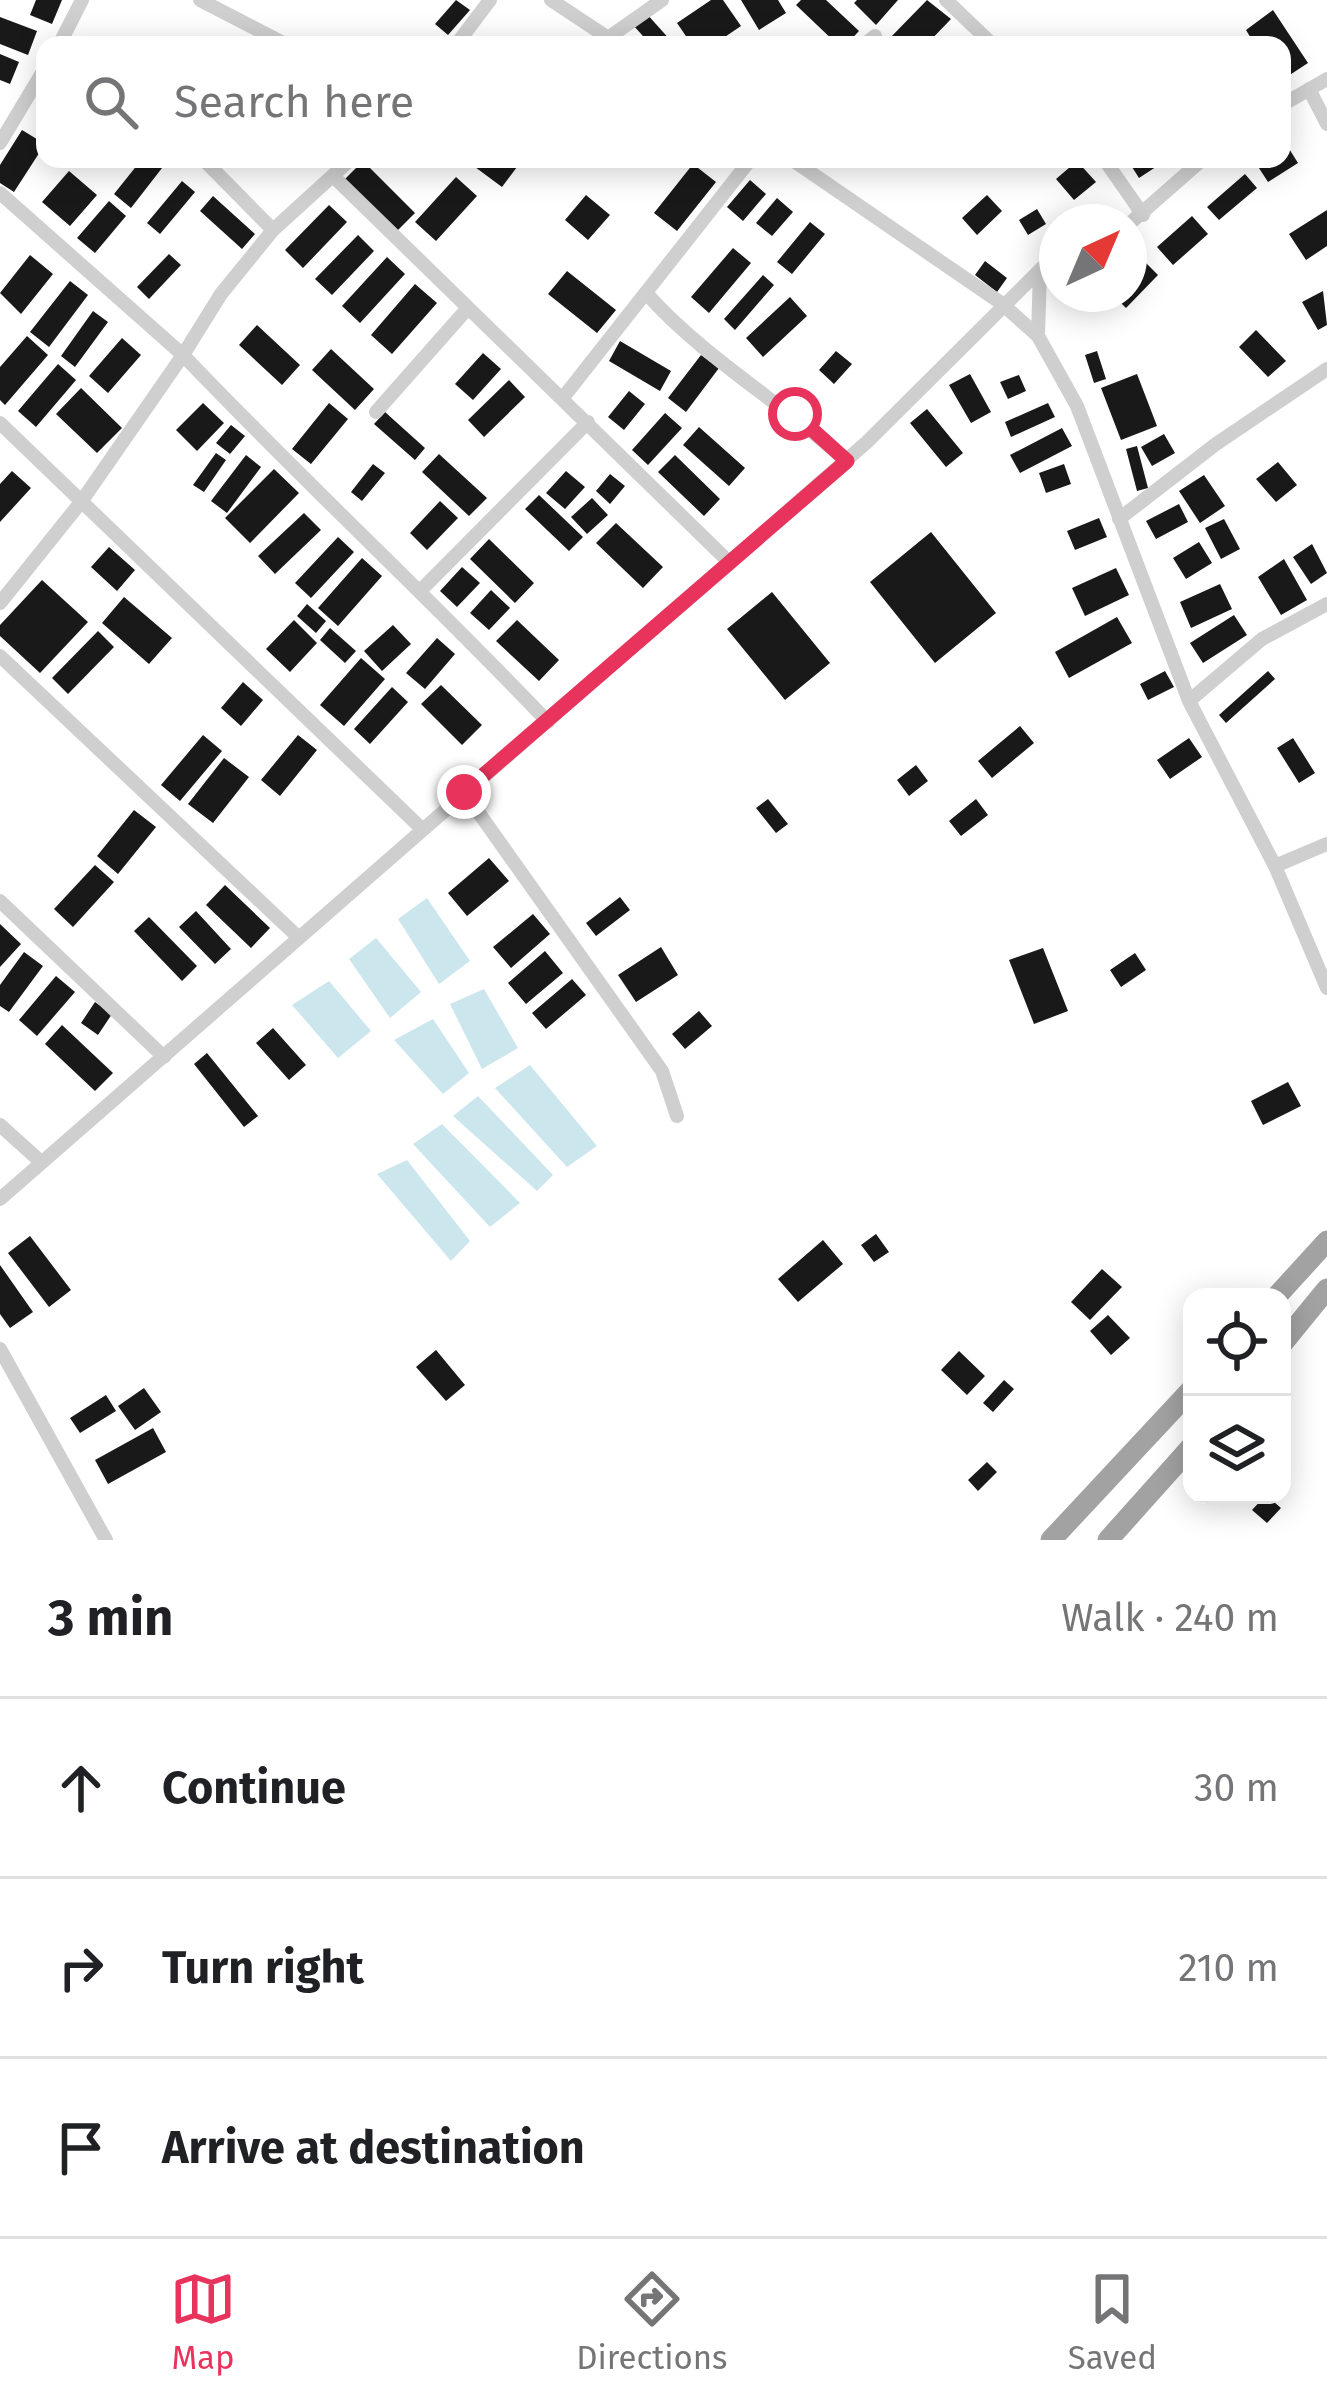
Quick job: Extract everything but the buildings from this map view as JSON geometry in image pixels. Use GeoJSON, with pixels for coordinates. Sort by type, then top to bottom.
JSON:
{"type":"FeatureCollection","features":[{"type":"Feature","properties":{"kind":"highway"},"geometry":{"type":"LineString","coordinates":[[1284,1288],[1327,1241]]}},
{"type":"Feature","properties":{"kind":"highway"},"geometry":{"type":"LineString","coordinates":[[1291,1333],[1327,1289]]}},
{"type":"Feature","properties":{"kind":"highway"},"geometry":{"type":"LineString","coordinates":[[1051,1540],[1185,1396]]}},
{"type":"Feature","properties":{"kind":"highway"},"geometry":{"type":"LineString","coordinates":[[1108,1540],[1183,1456]]}},
{"type":"Feature","properties":{"kind":"street"},"geometry":{"type":"LineString","coordinates":[[64,36],[82,0]]}},
{"type":"Feature","properties":{"kind":"street"},"geometry":{"type":"LineString","coordinates":[[200,0],[269,36]]}},
{"type":"Feature","properties":{"kind":"street"},"geometry":{"type":"LineString","coordinates":[[463,36],[490,0]]}},
{"type":"Feature","properties":{"kind":"street"},"geometry":{"type":"LineString","coordinates":[[551,0],[604,36]]}},
{"type":"Feature","properties":{"kind":"street"},"geometry":{"type":"LineString","coordinates":[[620,36],[662,0]]}},
{"type":"Feature","properties":{"kind":"street"},"geometry":{"type":"LineString","coordinates":[[946,0],[984,36]]}},
{"type":"Feature","properties":{"kind":"street"},"geometry":{"type":"LineString","coordinates":[[1291,100],[1327,79]]}},
{"type":"Feature","properties":{"kind":"street"},"geometry":{"type":"LineString","coordinates":[[0,143],[36,83]]}},
{"type":"Feature","properties":{"kind":"street"},"geometry":{"type":"LineString","coordinates":[[1309,89],[1327,124]]}},
{"type":"Feature","properties":{"kind":"street"},"geometry":{"type":"LineString","coordinates":[[212,168],[273,230]]}},
{"type":"Feature","properties":{"kind":"street"},"geometry":{"type":"LineString","coordinates":[[0,603],[81,502],[221,294],[273,230],[342,168]]}},
{"type":"Feature","properties":{"kind":"street"},"geometry":{"type":"LineString","coordinates":[[562,399],[744,168]]}},
{"type":"Feature","properties":{"kind":"street"},"geometry":{"type":"LineString","coordinates":[[804,168],[1039,336],[1077,406],[1190,700],[1275,866],[1327,988]]}},
{"type":"Feature","properties":{"kind":"street"},"geometry":{"type":"LineString","coordinates":[[1110,168],[1136,204]]}},
{"type":"Feature","properties":{"kind":"street"},"geometry":{"type":"LineString","coordinates":[[1147,210],[1193,168]]}},
{"type":"Feature","properties":{"kind":"street"},"geometry":{"type":"LineString","coordinates":[[334,177],[729,562]]}},
{"type":"Feature","properties":{"kind":"street"},"geometry":{"type":"LineString","coordinates":[[0,193],[183,355],[288,465],[422,589],[548,722]]}},
{"type":"Feature","properties":{"kind":"street"},"geometry":{"type":"LineString","coordinates":[[0,1199],[847,461],[1039,271]]}},
{"type":"Feature","properties":{"kind":"street"},"geometry":{"type":"LineString","coordinates":[[646,293],[674,325],[795,414],[847,461]]}},
{"type":"Feature","properties":{"kind":"street"},"geometry":{"type":"LineString","coordinates":[[376,412],[467,309]]}},
{"type":"Feature","properties":{"kind":"street"},"geometry":{"type":"LineString","coordinates":[[1039,312],[1039,336]]}},
{"type":"Feature","properties":{"kind":"street"},"geometry":{"type":"LineString","coordinates":[[1119,519],[1216,444],[1327,368]]}},
{"type":"Feature","properties":{"kind":"street"},"geometry":{"type":"LineString","coordinates":[[422,589],[588,422]]}},
{"type":"Feature","properties":{"kind":"street"},"geometry":{"type":"LineString","coordinates":[[0,423],[421,828]]}},
{"type":"Feature","properties":{"kind":"street"},"geometry":{"type":"LineString","coordinates":[[1190,700],[1262,639],[1327,604]]}},
{"type":"Feature","properties":{"kind":"street"},"geometry":{"type":"LineString","coordinates":[[0,656],[297,936]]}},
{"type":"Feature","properties":{"kind":"street"},"geometry":{"type":"LineString","coordinates":[[464,792],[662,1071],[677,1116]]}},
{"type":"Feature","properties":{"kind":"street"},"geometry":{"type":"LineString","coordinates":[[1275,866],[1327,844]]}},
{"type":"Feature","properties":{"kind":"street"},"geometry":{"type":"LineString","coordinates":[[0,902],[164,1057]]}},
{"type":"Feature","properties":{"kind":"street"},"geometry":{"type":"LineString","coordinates":[[0,1125],[41,1162]]}},
{"type":"Feature","properties":{"kind":"street"},"geometry":{"type":"LineString","coordinates":[[0,1349],[106,1540]]}},
{"type":"Feature","properties":{"kind":"water"},"geometry":{"type":"Polygon","coordinates":[[[427,898],[470,961],[439,984],[398,919],[427,898]]]}},
{"type":"Feature","properties":{"kind":"water"},"geometry":{"type":"Polygon","coordinates":[[[376,938],[421,992],[390,1018],[349,959],[376,938]]]}},
{"type":"Feature","properties":{"kind":"water"},"geometry":{"type":"Polygon","coordinates":[[[329,981],[371,1031],[338,1058],[292,1005],[329,981]]]}},
{"type":"Feature","properties":{"kind":"water"},"geometry":{"type":"Polygon","coordinates":[[[484,989],[518,1048],[482,1069],[450,1004],[484,989]]]}},
{"type":"Feature","properties":{"kind":"water"},"geometry":{"type":"Polygon","coordinates":[[[433,1019],[469,1073],[443,1094],[394,1040],[433,1019]]]}},
{"type":"Feature","properties":{"kind":"water"},"geometry":{"type":"Polygon","coordinates":[[[530,1065],[597,1146],[567,1167],[495,1088],[530,1065]]]}},
{"type":"Feature","properties":{"kind":"water"},"geometry":{"type":"Polygon","coordinates":[[[478,1096],[553,1175],[537,1191],[453,1116],[478,1096]]]}},
{"type":"Feature","properties":{"kind":"water"},"geometry":{"type":"Polygon","coordinates":[[[442,1124],[520,1203],[490,1227],[413,1144],[442,1124]]]}},
{"type":"Feature","properties":{"kind":"water"},"geometry":{"type":"Polygon","coordinates":[[[407,1160],[470,1241],[451,1261],[377,1174],[407,1160]]]}},
{"type":"Feature","properties":{"kind":"route"},"geometry":{"type":"LineString","coordinates":[[464,792],[847,461],[795,414]]}}]}
